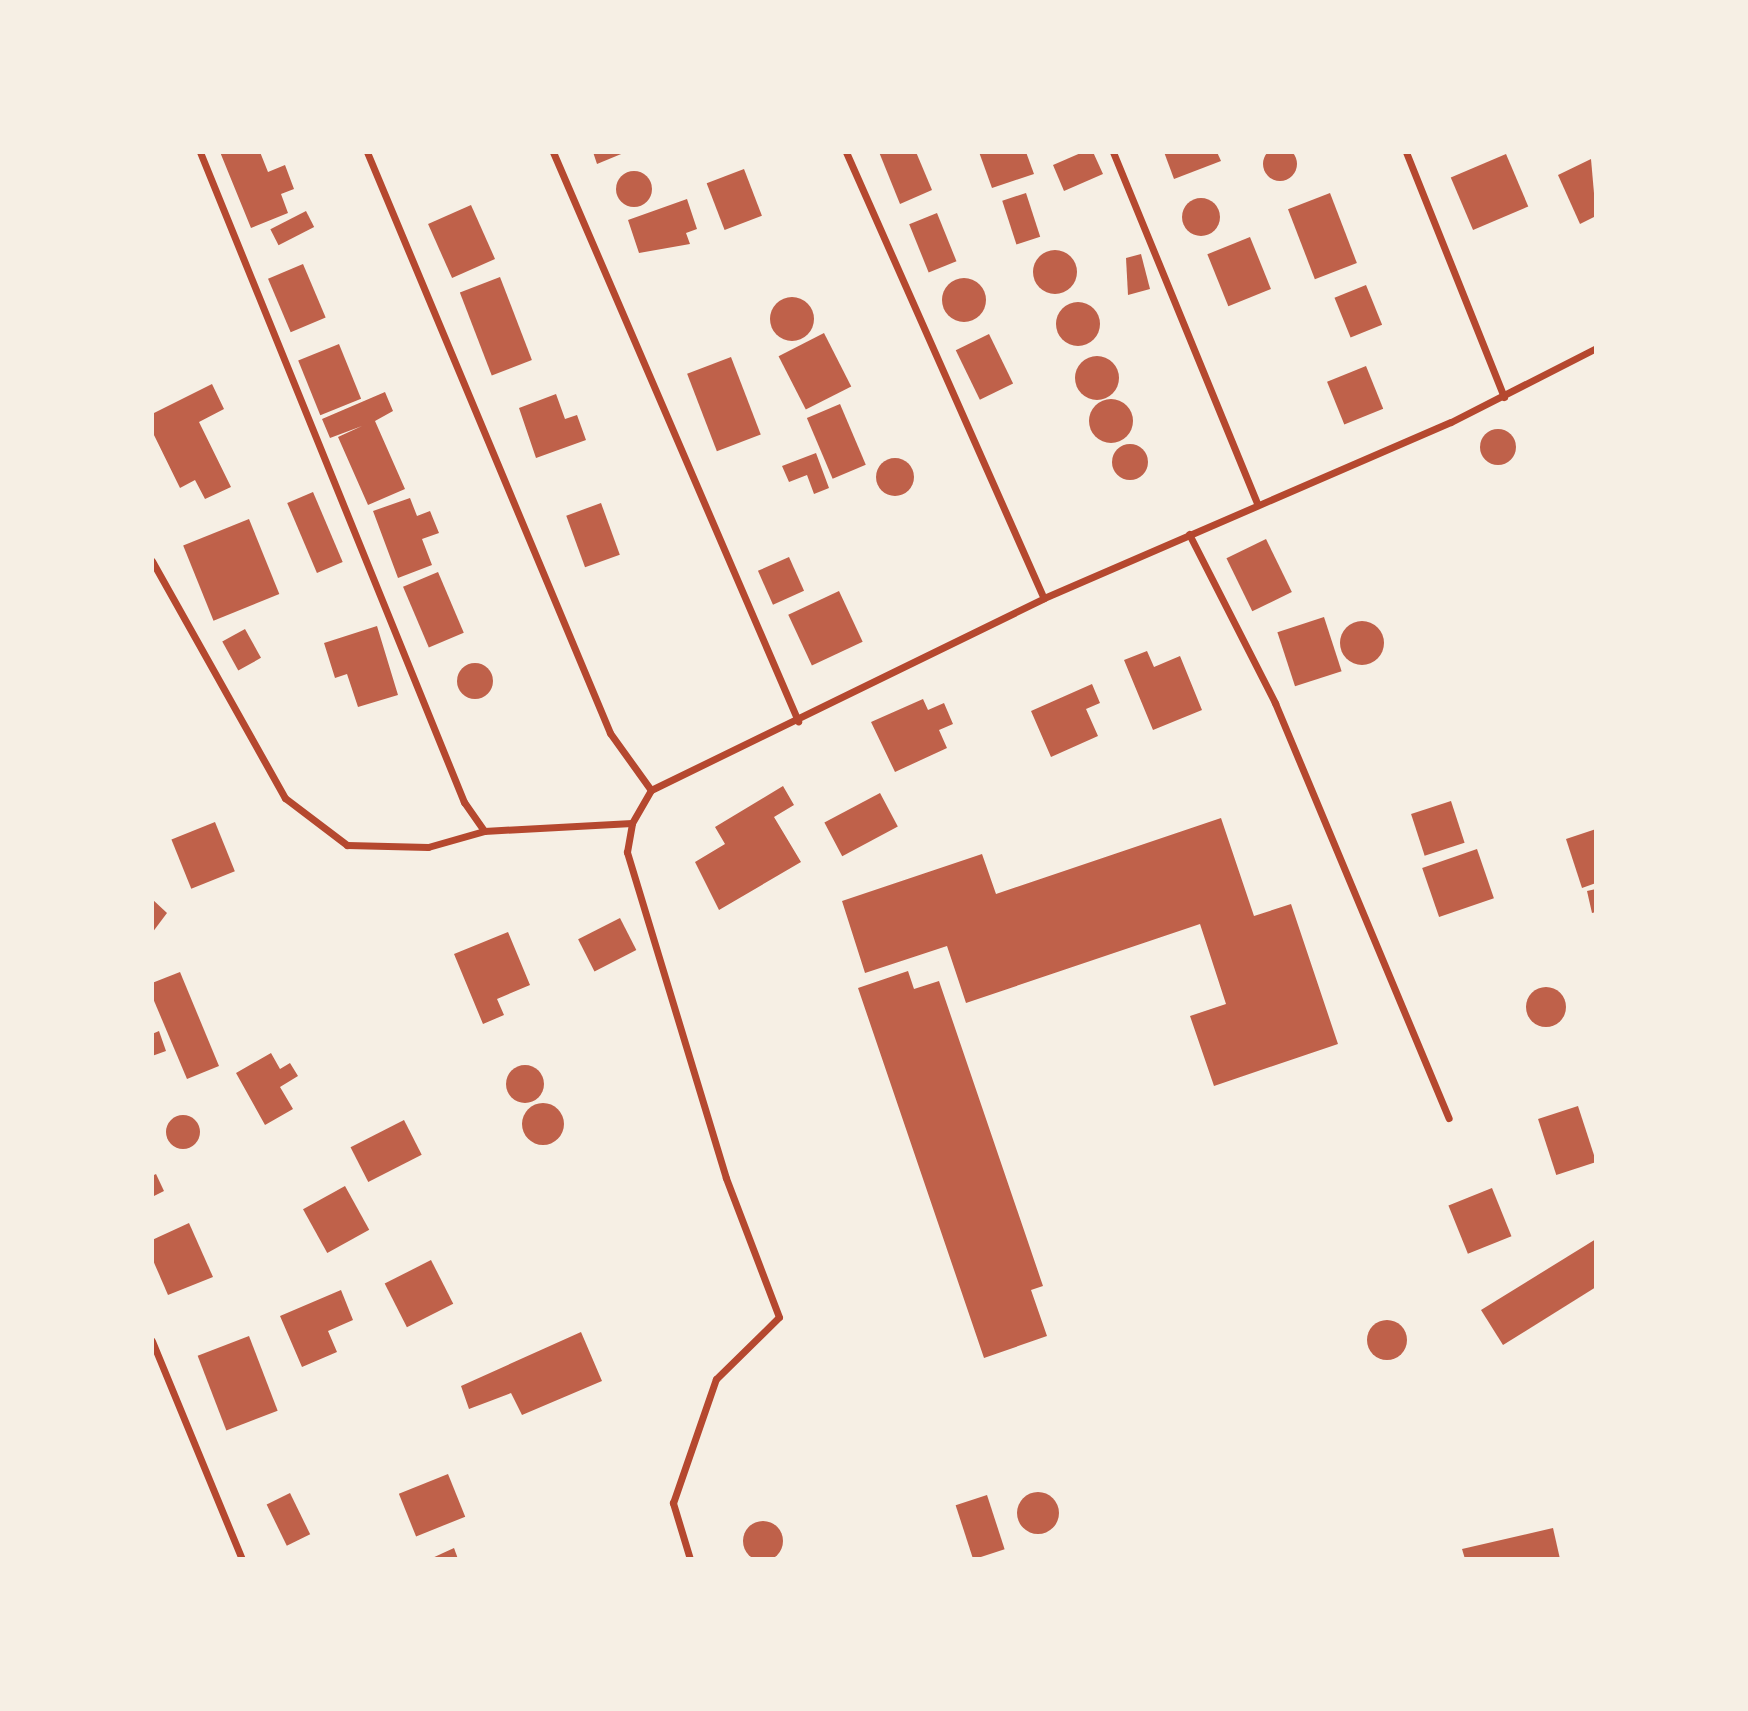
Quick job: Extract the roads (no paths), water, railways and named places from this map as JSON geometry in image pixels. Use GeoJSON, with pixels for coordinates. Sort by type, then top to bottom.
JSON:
{"type":"FeatureCollection","features":[{"type":"Feature","properties":{"kind":"street"},"geometry":{"type":"LineString","coordinates":[[200,152],[464,803],[484,831]]}},
{"type":"Feature","properties":{"kind":"street"},"geometry":{"type":"LineString","coordinates":[[367,152],[610,733],[651,790]]}},
{"type":"Feature","properties":{"kind":"street"},"geometry":{"type":"LineString","coordinates":[[553,152],[798,721]]}},
{"type":"Feature","properties":{"kind":"street"},"geometry":{"type":"LineString","coordinates":[[846,152],[1044,598]]}},
{"type":"Feature","properties":{"kind":"street"},"geometry":{"type":"LineString","coordinates":[[1113,152],[1256,503]]}},
{"type":"Feature","properties":{"kind":"street"},"geometry":{"type":"LineString","coordinates":[[1406,152],[1504,397]]}},
{"type":"Feature","properties":{"kind":"street"},"geometry":{"type":"LineString","coordinates":[[690,1559],[673,1503],[716,1379],[779,1317],[726,1178],[627,852],[632,823],[651,790],[798,721],[1044,598],[1256,503],[1504,397],[1596,348]]}},
{"type":"Feature","properties":{"kind":"street"},"geometry":{"type":"LineString","coordinates":[[1189,534],[1275,703],[1449,1118]]}},
{"type":"Feature","properties":{"kind":"street"},"geometry":{"type":"LineString","coordinates":[[152,561],[285,797],[347,845],[428,847],[484,831],[632,823]]}},
{"type":"Feature","properties":{"kind":"street"},"geometry":{"type":"LineString","coordinates":[[152,1340],[243,1559]]}}]}
